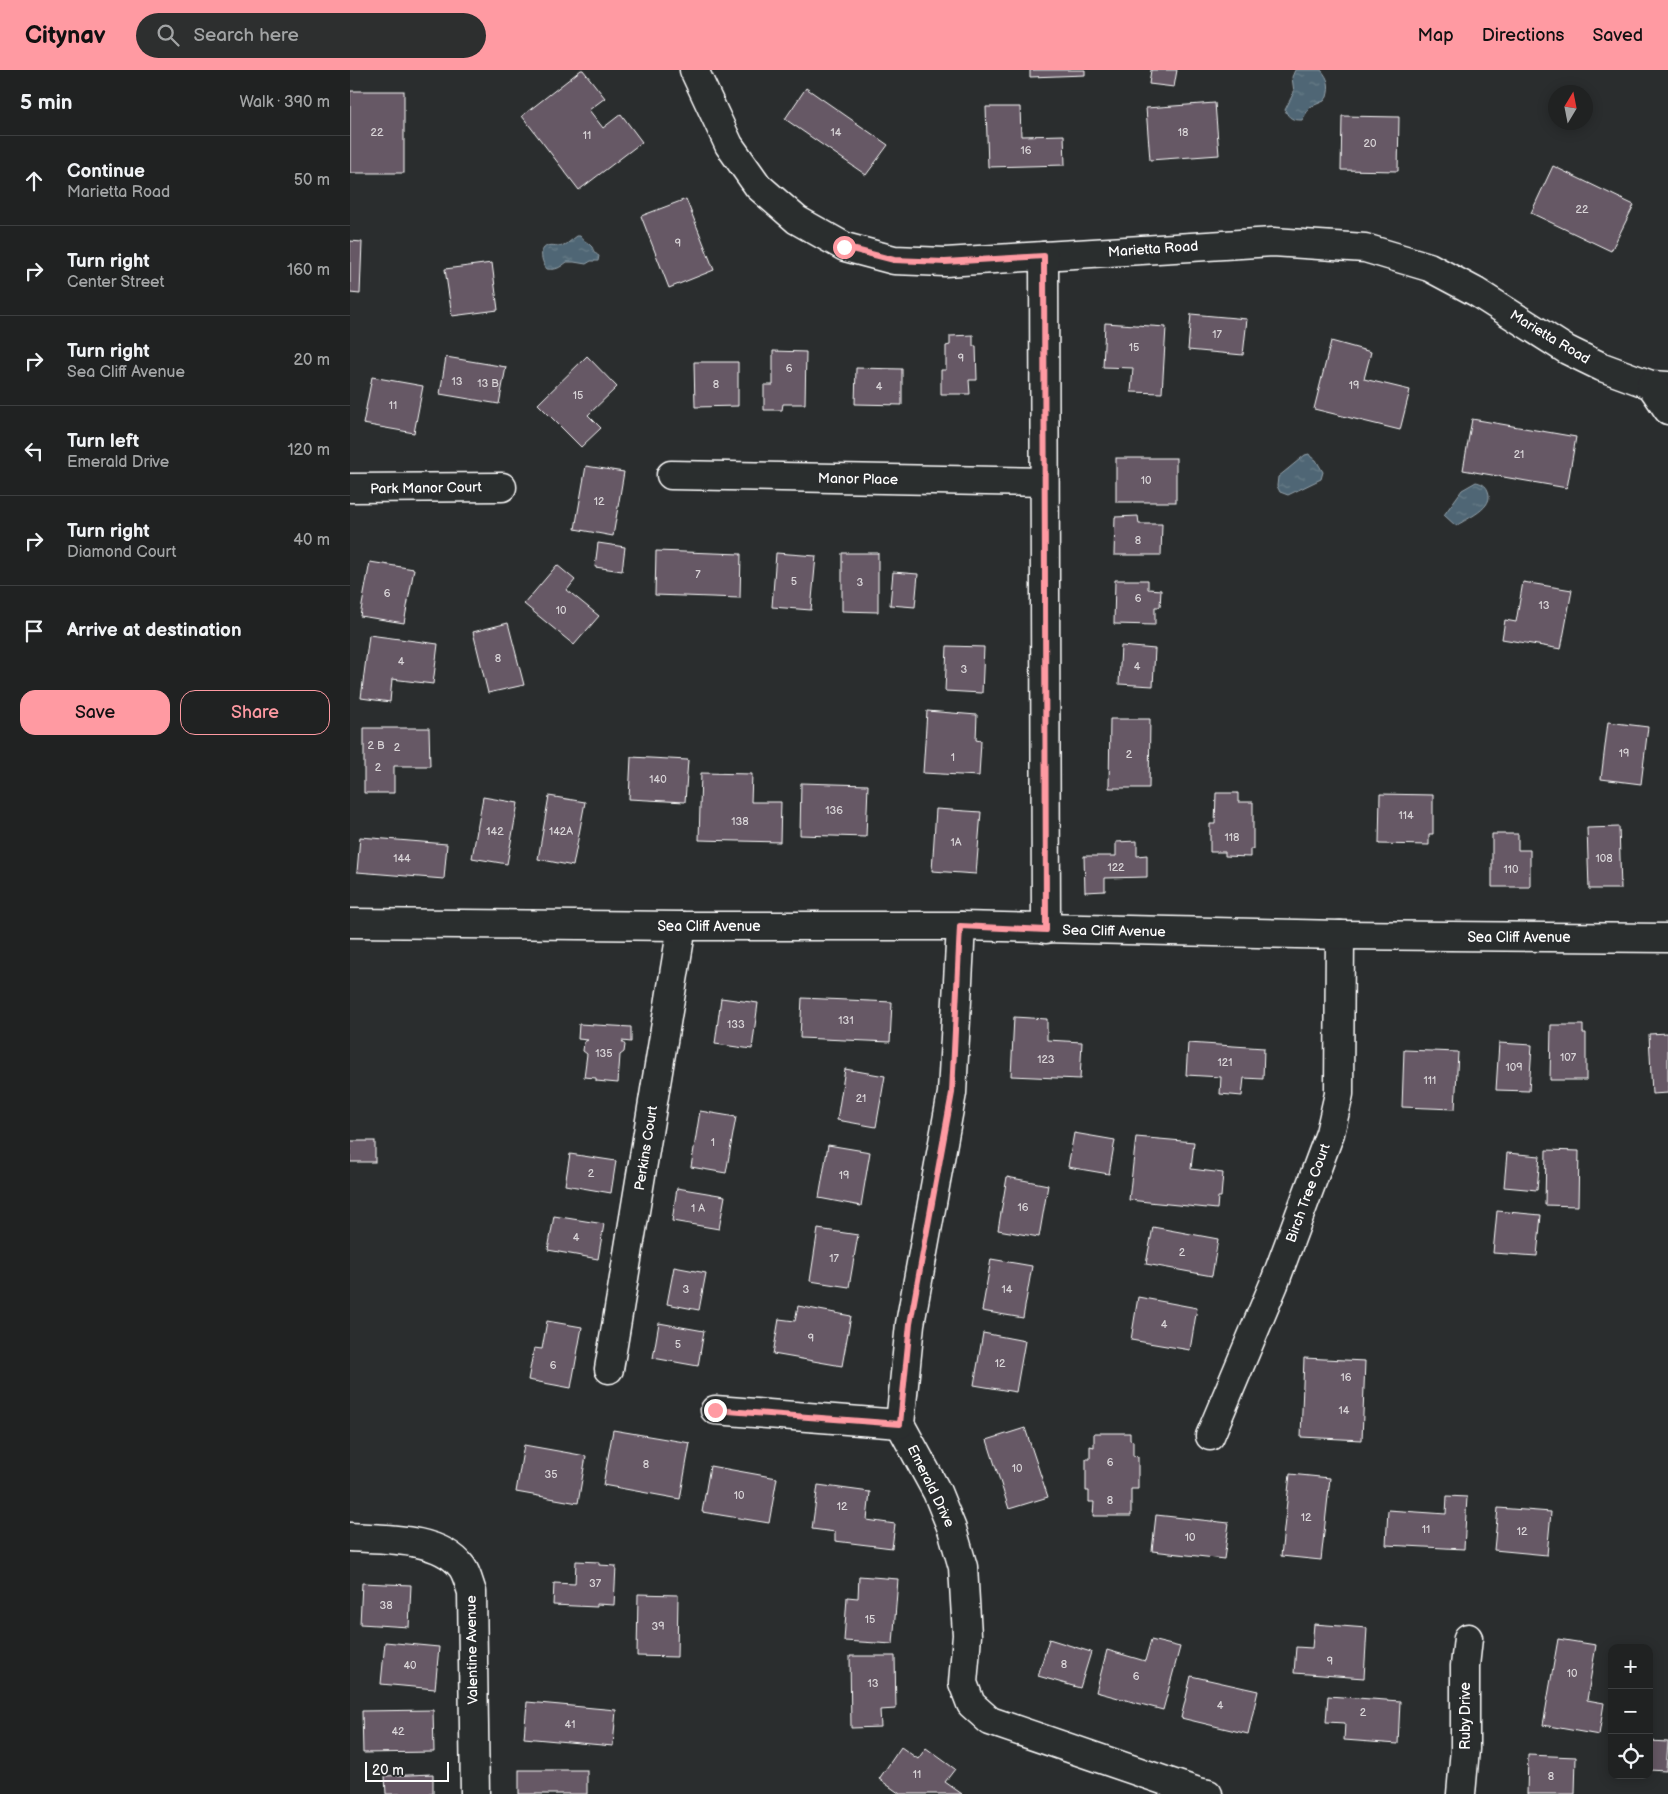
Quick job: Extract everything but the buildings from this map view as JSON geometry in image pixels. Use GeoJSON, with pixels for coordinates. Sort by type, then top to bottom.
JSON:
{"type":"FeatureCollection","features":[{"type":"Feature","properties":{"kind":"street","name":"Marietta Road"},"geometry":{"type":"LineString","coordinates":[[694,70],[729,144],[758,186],[797,220],[844,247],[894,260],[945,262],[1273,242],[1365,248],[1429,267],[1476,292],[1567,350],[1602,368],[1659,386]]}},
{"type":"Feature","properties":{"kind":"street"},"geometry":{"type":"LineString","coordinates":[[1044,256],[1046,930]]}},
{"type":"Feature","properties":{"kind":"street"},"geometry":{"type":"LineString","coordinates":[[1659,386],[1668,410]]}},
{"type":"Feature","properties":{"kind":"street","name":"Manor Place"},"geometry":{"type":"LineString","coordinates":[[671,475],[1044,482]]}},
{"type":"Feature","properties":{"kind":"street","name":"Park Manor Court"},"geometry":{"type":"LineString","coordinates":[[350,488],[502,487]]}},
{"type":"Feature","properties":{"kind":"street","name":"Sea Cliff Avenue"},"geometry":{"type":"LineString","coordinates":[[350,923],[960,926],[1046,930],[1340,935],[1668,938]]}},
{"type":"Feature","properties":{"kind":"street","name":"Perkins Court"},"geometry":{"type":"LineString","coordinates":[[609,1369],[682,926]]}},
{"type":"Feature","properties":{"kind":"street"},"geometry":{"type":"LineString","coordinates":[[715,1410],[900,1424],[910,1324],[952,1093],[960,926]]}},
{"type":"Feature","properties":{"kind":"street","name":"Birch Tree Court"},"geometry":{"type":"LineString","coordinates":[[1210,1436],[1274,1284],[1330,1134],[1339,1094],[1340,935]]}},
{"type":"Feature","properties":{"kind":"street","name":"Emerald Drive"},"geometry":{"type":"LineString","coordinates":[[900,1424],[937,1492],[952,1529],[963,1567],[967,1635],[963,1683],[971,1704],[990,1721],[1208,1794]]}},
{"type":"Feature","properties":{"kind":"street","name":"Valentine Avenue"},"geometry":{"type":"LineString","coordinates":[[350,1537],[403,1541],[433,1546],[452,1556],[463,1569],[472,1592],[475,1794]]}},
{"type":"Feature","properties":{"kind":"street","name":"Ruby Drive"},"geometry":{"type":"LineString","coordinates":[[1461,1794],[1465,1749],[1465,1666],[1468,1638]]}},
{"type":"Feature","properties":{"kind":"water"},"geometry":{"type":"Polygon","coordinates":[[[1295,70],[1321,70],[1326,76],[1328,83],[1327,97],[1324,101],[1310,107],[1302,120],[1292,118],[1285,110],[1294,92],[1292,77],[1295,70]]]}},
{"type":"Feature","properties":{"kind":"water"},"geometry":{"type":"Polygon","coordinates":[[[577,236],[580,236],[592,247],[599,256],[598,261],[591,261],[586,264],[567,262],[558,268],[547,269],[542,257],[542,250],[549,245],[564,246],[577,236]]]}},
{"type":"Feature","properties":{"kind":"water"},"geometry":{"type":"Polygon","coordinates":[[[1309,454],[1316,460],[1323,472],[1321,479],[1288,495],[1280,492],[1277,486],[1278,477],[1305,455],[1309,454]]]}},
{"type":"Feature","properties":{"kind":"water"},"geometry":{"type":"Polygon","coordinates":[[[1476,482],[1487,489],[1488,503],[1479,512],[1456,526],[1444,515],[1462,490],[1476,482]]]}},
{"type":"Feature","properties":{"kind":"route"},"geometry":{"type":"LineString","coordinates":[[715,1410],[900,1424],[910,1324],[952,1093],[960,926],[1046,930],[1044,256],[945,262],[894,260],[844,247]]}}]}
